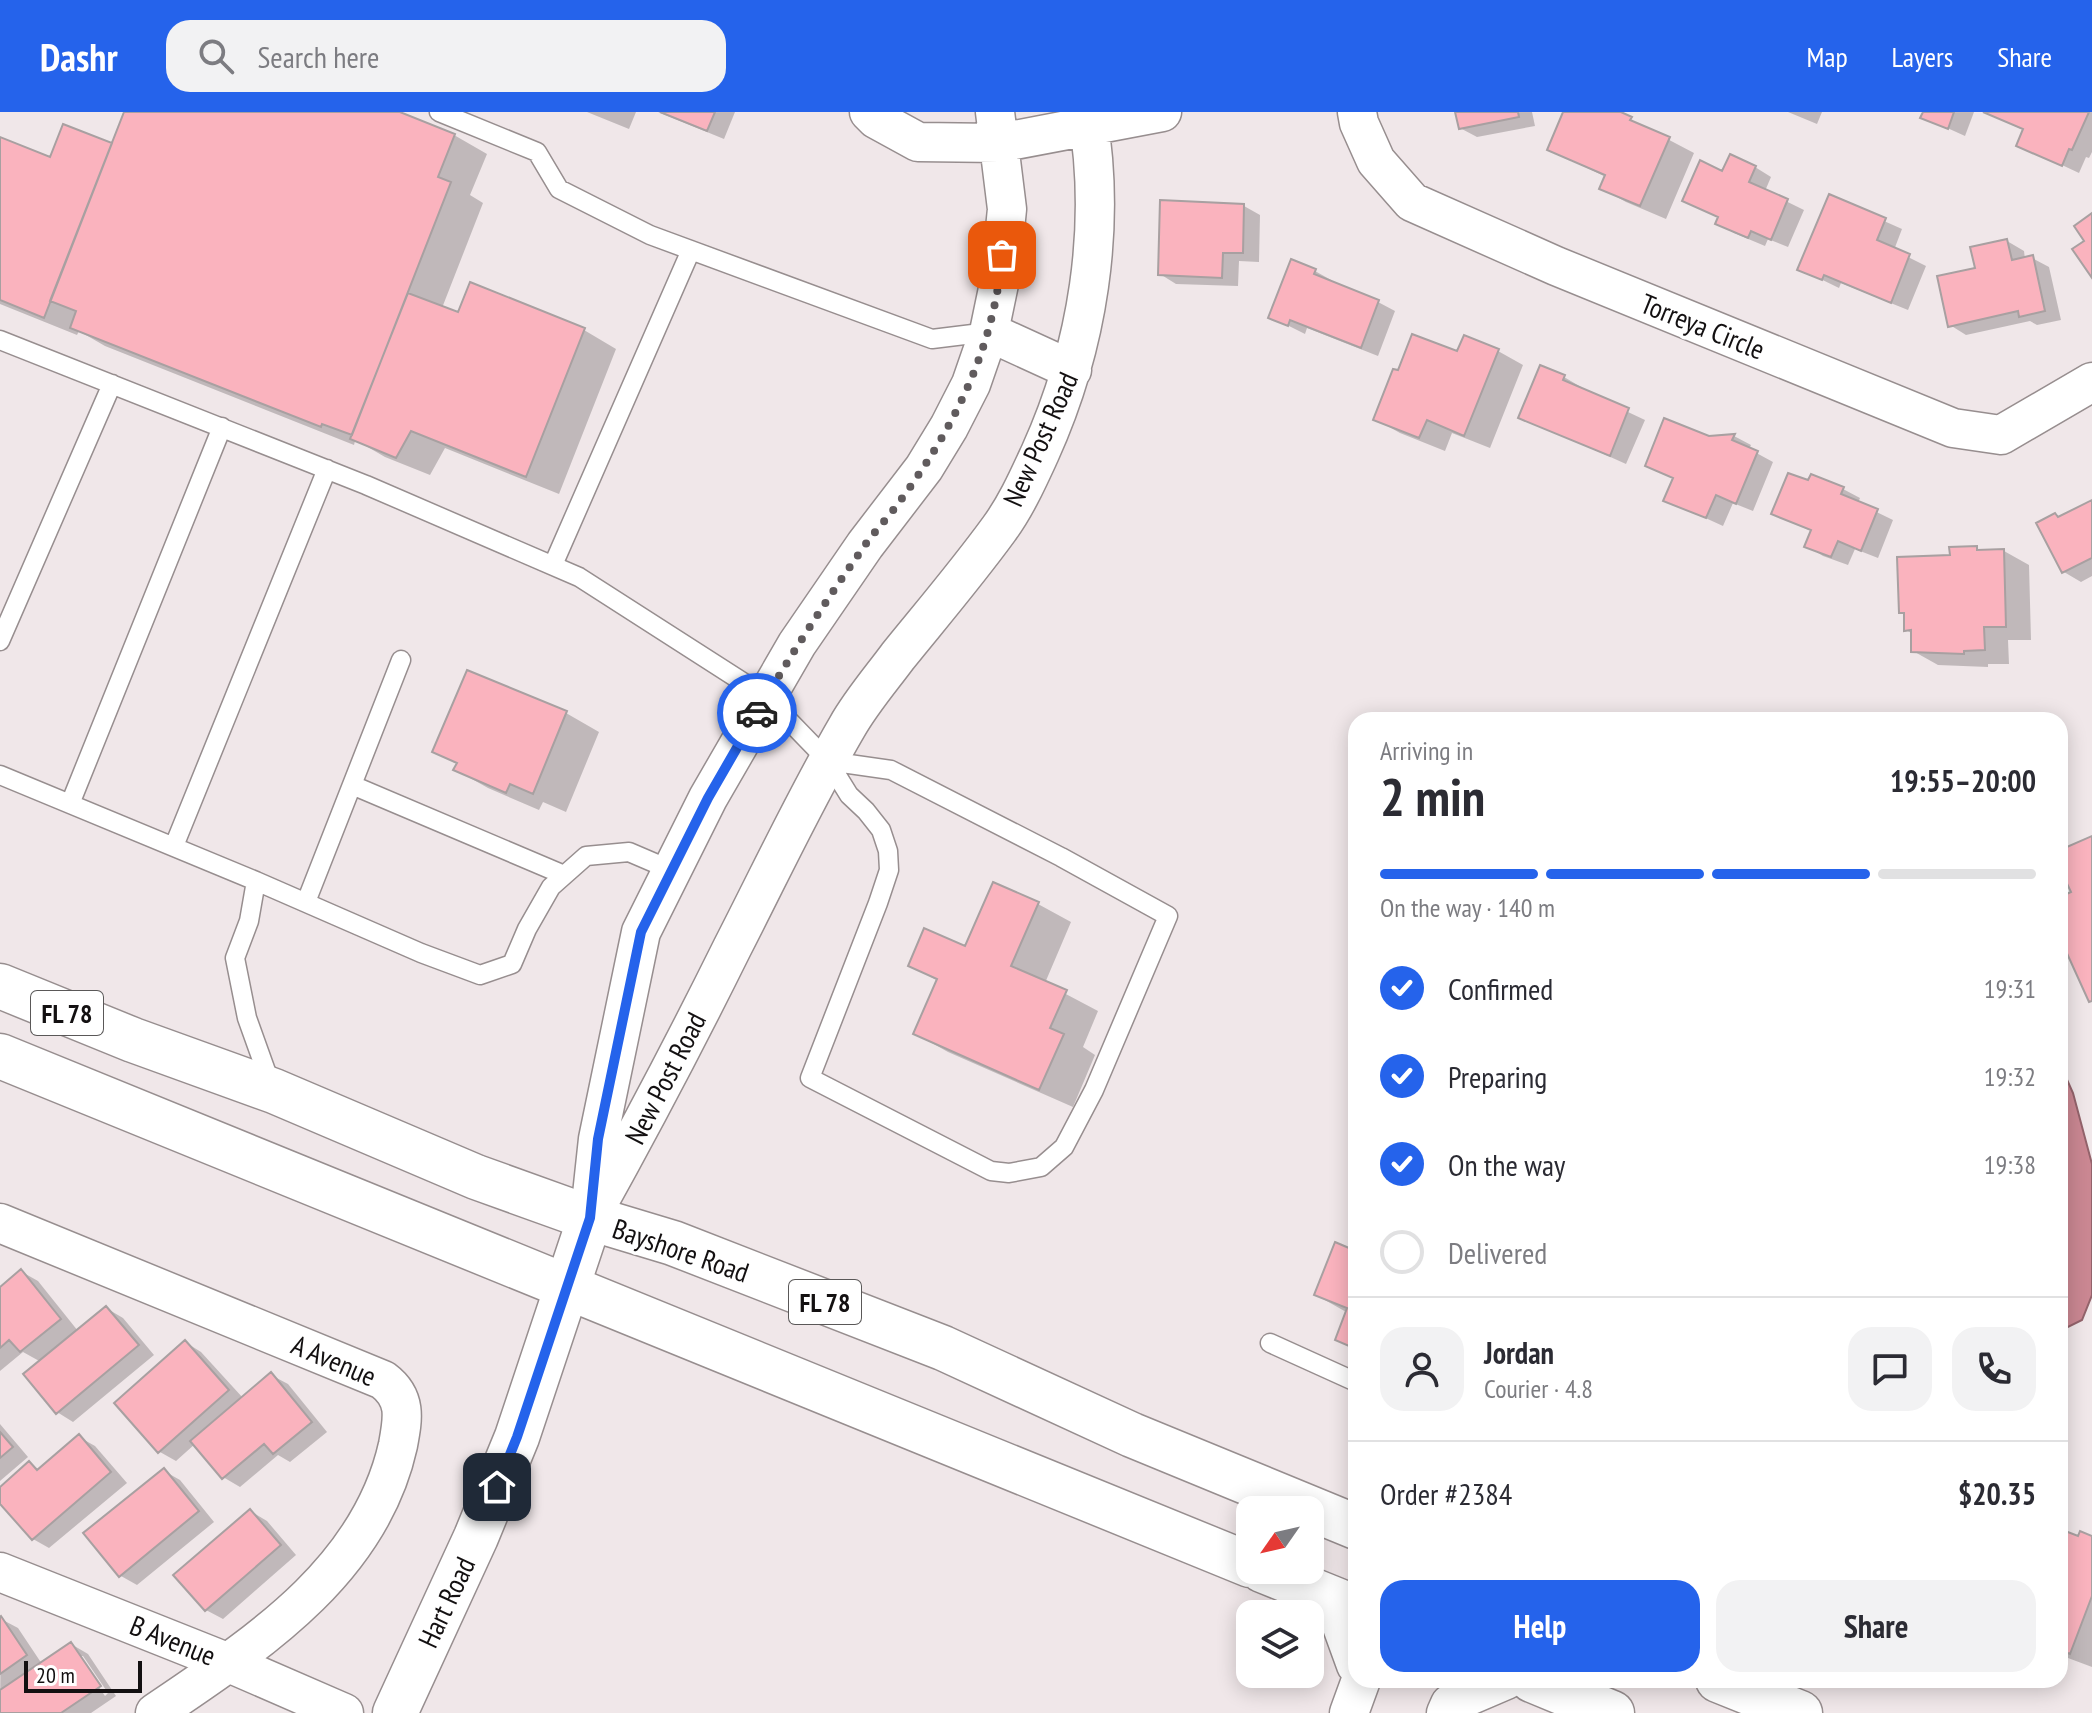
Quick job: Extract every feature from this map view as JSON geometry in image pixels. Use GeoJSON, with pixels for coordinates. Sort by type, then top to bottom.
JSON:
{"type":"FeatureCollection","features":[{"type":"Feature","properties":{"kind":"main road","name":"Bayshore Road"},"geometry":{"type":"LineString","coordinates":[[0,986],[133,1040],[274,1091],[476,1177],[590,1218],[673,1243],[943,1348],[1132,1435],[1348,1524]]}},
{"type":"Feature","properties":{"kind":"main road","name":"FL 78"},"geometry":{"type":"LineString","coordinates":[[0,1056],[1236,1559]]}},
{"type":"Feature","properties":{"kind":"main road","name":"Hart Road"},"geometry":{"type":"LineString","coordinates":[[395,1713],[476,1537],[517,1437],[590,1218]]}},
{"type":"Feature","properties":{"kind":"main road"},"geometry":{"type":"LineString","coordinates":[[1297,1584],[1344,1603]]}},
{"type":"Feature","properties":{"kind":"main road"},"geometry":{"type":"LineString","coordinates":[[1551,1688],[1612,1713]]}},
{"type":"Feature","properties":{"kind":"main road"},"geometry":{"type":"LineString","coordinates":[[1738,1688],[1800,1713]]}},
{"type":"Feature","properties":{"kind":"street"},"geometry":{"type":"LineString","coordinates":[[869,112],[918,142],[997,127],[1162,112]]}},
{"type":"Feature","properties":{"kind":"street","name":"Torreya Circle"},"geometry":{"type":"LineString","coordinates":[[1357,112],[1376,161],[1412,202],[1556,266],[1953,428],[2001,435],[2092,382]]}},
{"type":"Feature","properties":{"kind":"street","name":"New Post Road"},"geometry":{"type":"LineString","coordinates":[[590,1218],[734,946],[776,856],[848,724],[1001,527],[1044,445],[1072,370],[1083,328],[1095,234],[1096,173],[1089,119]]}},
{"type":"Feature","properties":{"kind":"street","name":"New Post Road"},"geometry":{"type":"LineString","coordinates":[[590,1218],[598,1139],[641,932],[708,798],[797,644],[865,545],[917,478],[971,384],[989,332],[1000,279],[1007,209],[997,127]]}},
{"type":"Feature","properties":{"kind":"street"},"geometry":{"type":"LineString","coordinates":[[989,332],[1072,370]]}},
{"type":"Feature","properties":{"kind":"street","name":"A Avenue"},"geometry":{"type":"LineString","coordinates":[[0,1223],[383,1380],[400,1398],[402,1425],[392,1473],[376,1509],[355,1542],[321,1584],[271,1632],[155,1713]]}},
{"type":"Feature","properties":{"kind":"street","name":"B Avenue"},"geometry":{"type":"LineString","coordinates":[[0,1572],[229,1663],[344,1713]]}},
{"type":"Feature","properties":{"kind":"street"},"geometry":{"type":"LineString","coordinates":[[1344,1603],[1348,1624]]}},
{"type":"Feature","properties":{"kind":"street"},"geometry":{"type":"LineString","coordinates":[[1349,1713],[1358,1688]]}},
{"type":"Feature","properties":{"kind":"street"},"geometry":{"type":"LineString","coordinates":[[1446,1713],[1450,1704],[1487,1688]]}},
{"type":"Feature","properties":{"kind":"lane"},"geometry":{"type":"LineString","coordinates":[[439,112],[537,152],[559,189],[650,235],[932,339],[989,332]]}},
{"type":"Feature","properties":{"kind":"lane"},"geometry":{"type":"LineString","coordinates":[[553,565],[691,250]]}},
{"type":"Feature","properties":{"kind":"lane"},"geometry":{"type":"LineString","coordinates":[[0,340],[327,469],[579,577],[766,697],[828,761],[849,795],[881,830],[888,851],[889,870],[810,1078],[991,1171],[1009,1173],[1041,1167],[1064,1147],[1094,1090],[1168,916],[891,770],[828,761]]}},
{"type":"Feature","properties":{"kind":"lane"},"geometry":{"type":"LineString","coordinates":[[0,641],[112,384]]}},
{"type":"Feature","properties":{"kind":"lane"},"geometry":{"type":"LineString","coordinates":[[70,804],[222,427]]}},
{"type":"Feature","properties":{"kind":"lane"},"geometry":{"type":"LineString","coordinates":[[174,846],[327,469]]}},
{"type":"Feature","properties":{"kind":"lane"},"geometry":{"type":"LineString","coordinates":[[306,902],[401,660]]}},
{"type":"Feature","properties":{"kind":"lane"},"geometry":{"type":"LineString","coordinates":[[0,775],[480,975],[512,964],[527,929],[551,887],[586,856],[629,852],[671,870]]}},
{"type":"Feature","properties":{"kind":"lane"},"geometry":{"type":"LineString","coordinates":[[352,785],[564,875]]}},
{"type":"Feature","properties":{"kind":"lane"},"geometry":{"type":"LineString","coordinates":[[256,881],[249,921],[235,958],[247,1018],[274,1091]]}},
{"type":"Feature","properties":{"kind":"lane"},"geometry":{"type":"LineString","coordinates":[[1270,1343],[1348,1378]]}},
{"type":"Feature","properties":{"kind":"shaded area"},"geometry":{"type":"Polygon","coordinates":[[[2068,1082],[2092,1164],[2092,1295],[2082,1320],[2068,1327],[2068,1082]]]}},
{"type":"Feature","properties":{"kind":"building"},"geometry":{"type":"Polygon","coordinates":[[[124,112],[400,112],[455,134],[438,177],[451,182],[352,435],[322,424],[321,427],[70,328],[76,311],[50,301],[124,112]]]}},
{"type":"Feature","properties":{"kind":"building"},"geometry":{"type":"Polygon","coordinates":[[[660,112],[715,112],[707,131],[660,112]]]}},
{"type":"Feature","properties":{"kind":"building"},"geometry":{"type":"Polygon","coordinates":[[[1455,112],[1518,112],[1519,117],[1459,129],[1455,112]]]}},
{"type":"Feature","properties":{"kind":"building"},"geometry":{"type":"Polygon","coordinates":[[[1563,112],[1621,112],[1632,117],[1630,120],[1670,137],[1640,206],[1599,189],[1605,175],[1547,150],[1563,112]]]}},
{"type":"Feature","properties":{"kind":"building"},"geometry":{"type":"Polygon","coordinates":[[[1923,112],[1954,112],[1948,129],[1920,118],[1923,112]]]}},
{"type":"Feature","properties":{"kind":"building"},"geometry":{"type":"Polygon","coordinates":[[[1983,112],[2089,112],[2062,166],[2016,146],[2023,129],[1983,112]]]}},
{"type":"Feature","properties":{"kind":"building"},"geometry":{"type":"Polygon","coordinates":[[[63,124],[112,143],[44,318],[0,300],[0,137],[50,157],[63,124]]]}},
{"type":"Feature","properties":{"kind":"building"},"geometry":{"type":"Polygon","coordinates":[[[1730,154],[1756,166],[1749,182],[1788,199],[1771,240],[1751,231],[1748,238],[1715,224],[1718,217],[1682,201],[1700,160],[1722,171],[1730,154]]]}},
{"type":"Feature","properties":{"kind":"building"},"geometry":{"type":"Polygon","coordinates":[[[1829,194],[1886,218],[1877,240],[1910,254],[1891,303],[1824,275],[1822,280],[1797,270],[1829,194]]]}},
{"type":"Feature","properties":{"kind":"building"},"geometry":{"type":"Polygon","coordinates":[[[1160,200],[1244,204],[1243,253],[1223,253],[1222,278],[1158,275],[1160,200]]]}},
{"type":"Feature","properties":{"kind":"building"},"geometry":{"type":"Polygon","coordinates":[[[2092,213],[2092,278],[2072,249],[2084,241],[2074,226],[2092,213]]]}},
{"type":"Feature","properties":{"kind":"building"},"geometry":{"type":"Polygon","coordinates":[[[2007,239],[2012,260],[2033,255],[2045,311],[2019,317],[2018,311],[1948,327],[1937,276],[1975,268],[1970,247],[2007,239]]]}},
{"type":"Feature","properties":{"kind":"building"},"geometry":{"type":"Polygon","coordinates":[[[1291,259],[1316,269],[1314,274],[1379,300],[1361,348],[1290,320],[1288,326],[1268,318],[1291,259]]]}},
{"type":"Feature","properties":{"kind":"building"},"geometry":{"type":"Polygon","coordinates":[[[470,282],[585,328],[526,477],[411,431],[396,458],[350,439],[408,293],[458,312],[470,282]]]}},
{"type":"Feature","properties":{"kind":"building"},"geometry":{"type":"Polygon","coordinates":[[[1412,334],[1457,351],[1464,335],[1499,349],[1464,436],[1427,420],[1419,438],[1373,420],[1393,369],[1398,370],[1412,334]]]}},
{"type":"Feature","properties":{"kind":"building"},"geometry":{"type":"Polygon","coordinates":[[[1540,365],[1565,375],[1563,380],[1629,408],[1610,456],[1518,418],[1540,365]]]}},
{"type":"Feature","properties":{"kind":"building"},"geometry":{"type":"Polygon","coordinates":[[[1664,418],[1709,436],[1735,434],[1732,440],[1758,451],[1736,504],[1716,495],[1706,518],[1663,501],[1673,478],[1645,466],[1664,418]]]}},
{"type":"Feature","properties":{"kind":"building"},"geometry":{"type":"Polygon","coordinates":[[[1788,473],[1808,480],[1811,474],[1844,487],[1841,494],[1878,509],[1861,551],[1838,541],[1831,557],[1804,547],[1811,530],[1771,514],[1788,473]]]}},
{"type":"Feature","properties":{"kind":"building"},"geometry":{"type":"Polygon","coordinates":[[[2092,500],[2092,558],[2062,573],[2036,523],[2055,513],[2058,517],[2092,500]]]}},
{"type":"Feature","properties":{"kind":"building"},"geometry":{"type":"Polygon","coordinates":[[[1977,546],[1977,550],[2004,549],[2006,627],[1984,627],[1985,650],[1964,651],[1964,654],[1911,652],[1911,630],[1904,631],[1904,613],[1899,613],[1897,557],[1950,555],[1949,547],[1977,546]]]}},
{"type":"Feature","properties":{"kind":"building"},"geometry":{"type":"Polygon","coordinates":[[[467,670],[567,711],[533,794],[510,784],[506,793],[453,770],[457,763],[432,752],[467,670]]]}},
{"type":"Feature","properties":{"kind":"building"},"geometry":{"type":"Polygon","coordinates":[[[2092,836],[2092,1001],[2089,1002],[2068,956],[2068,893],[2071,892],[2068,886],[2068,846],[2092,836]]]}},
{"type":"Feature","properties":{"kind":"building"},"geometry":{"type":"Polygon","coordinates":[[[993,882],[1039,902],[1011,966],[1067,990],[1050,1028],[1064,1034],[1039,1090],[913,1034],[937,979],[908,966],[924,928],[965,946],[993,882]]]}},
{"type":"Feature","properties":{"kind":"building"},"geometry":{"type":"Polygon","coordinates":[[[1335,1242],[1348,1248],[1348,1346],[1335,1340],[1347,1308],[1314,1295],[1335,1242]]]}},
{"type":"Feature","properties":{"kind":"building"},"geometry":{"type":"Polygon","coordinates":[[[21,1269],[61,1319],[20,1352],[9,1340],[0,1348],[0,1287],[21,1269]]]}},
{"type":"Feature","properties":{"kind":"building"},"geometry":{"type":"Polygon","coordinates":[[[106,1306],[139,1345],[56,1414],[23,1374],[106,1306]]]}},
{"type":"Feature","properties":{"kind":"building"},"geometry":{"type":"Polygon","coordinates":[[[185,1340],[229,1390],[158,1453],[114,1403],[185,1340]]]}},
{"type":"Feature","properties":{"kind":"building"},"geometry":{"type":"Polygon","coordinates":[[[271,1372],[312,1422],[273,1454],[264,1444],[222,1479],[190,1441],[271,1372]]]}},
{"type":"Feature","properties":{"kind":"building"},"geometry":{"type":"Polygon","coordinates":[[[0,1432],[13,1447],[0,1458],[0,1432]]]}},
{"type":"Feature","properties":{"kind":"building"},"geometry":{"type":"Polygon","coordinates":[[[79,1434],[111,1472],[32,1540],[0,1504],[0,1487],[29,1461],[37,1470],[79,1434]]]}},
{"type":"Feature","properties":{"kind":"building"},"geometry":{"type":"Polygon","coordinates":[[[164,1468],[199,1511],[119,1577],[83,1533],[164,1468]]]}},
{"type":"Feature","properties":{"kind":"building"},"geometry":{"type":"Polygon","coordinates":[[[250,1509],[281,1545],[205,1611],[173,1575],[250,1509]]]}},
{"type":"Feature","properties":{"kind":"building"},"geometry":{"type":"Polygon","coordinates":[[[2080,1531],[2092,1536],[2092,1596],[2070,1654],[2068,1532],[2078,1536],[2080,1531]]]}},
{"type":"Feature","properties":{"kind":"building"},"geometry":{"type":"Polygon","coordinates":[[[0,1617],[27,1655],[0,1674],[0,1617]]]}},
{"type":"Feature","properties":{"kind":"building"},"geometry":{"type":"Polygon","coordinates":[[[71,1642],[101,1686],[61,1713],[0,1713],[0,1690],[71,1642]]]}},
{"type":"Feature","properties":{"kind":"way so far"},"geometry":{"type":"LineString","coordinates":[[757,713],[797,644],[865,545],[924,468],[949,427],[971,384],[989,332],[1002,255]]}},
{"type":"Feature","properties":{"kind":"route"},"geometry":{"type":"LineString","coordinates":[[497,1487],[517,1437],[590,1218],[598,1139],[641,932],[708,798],[757,713]]}}]}
